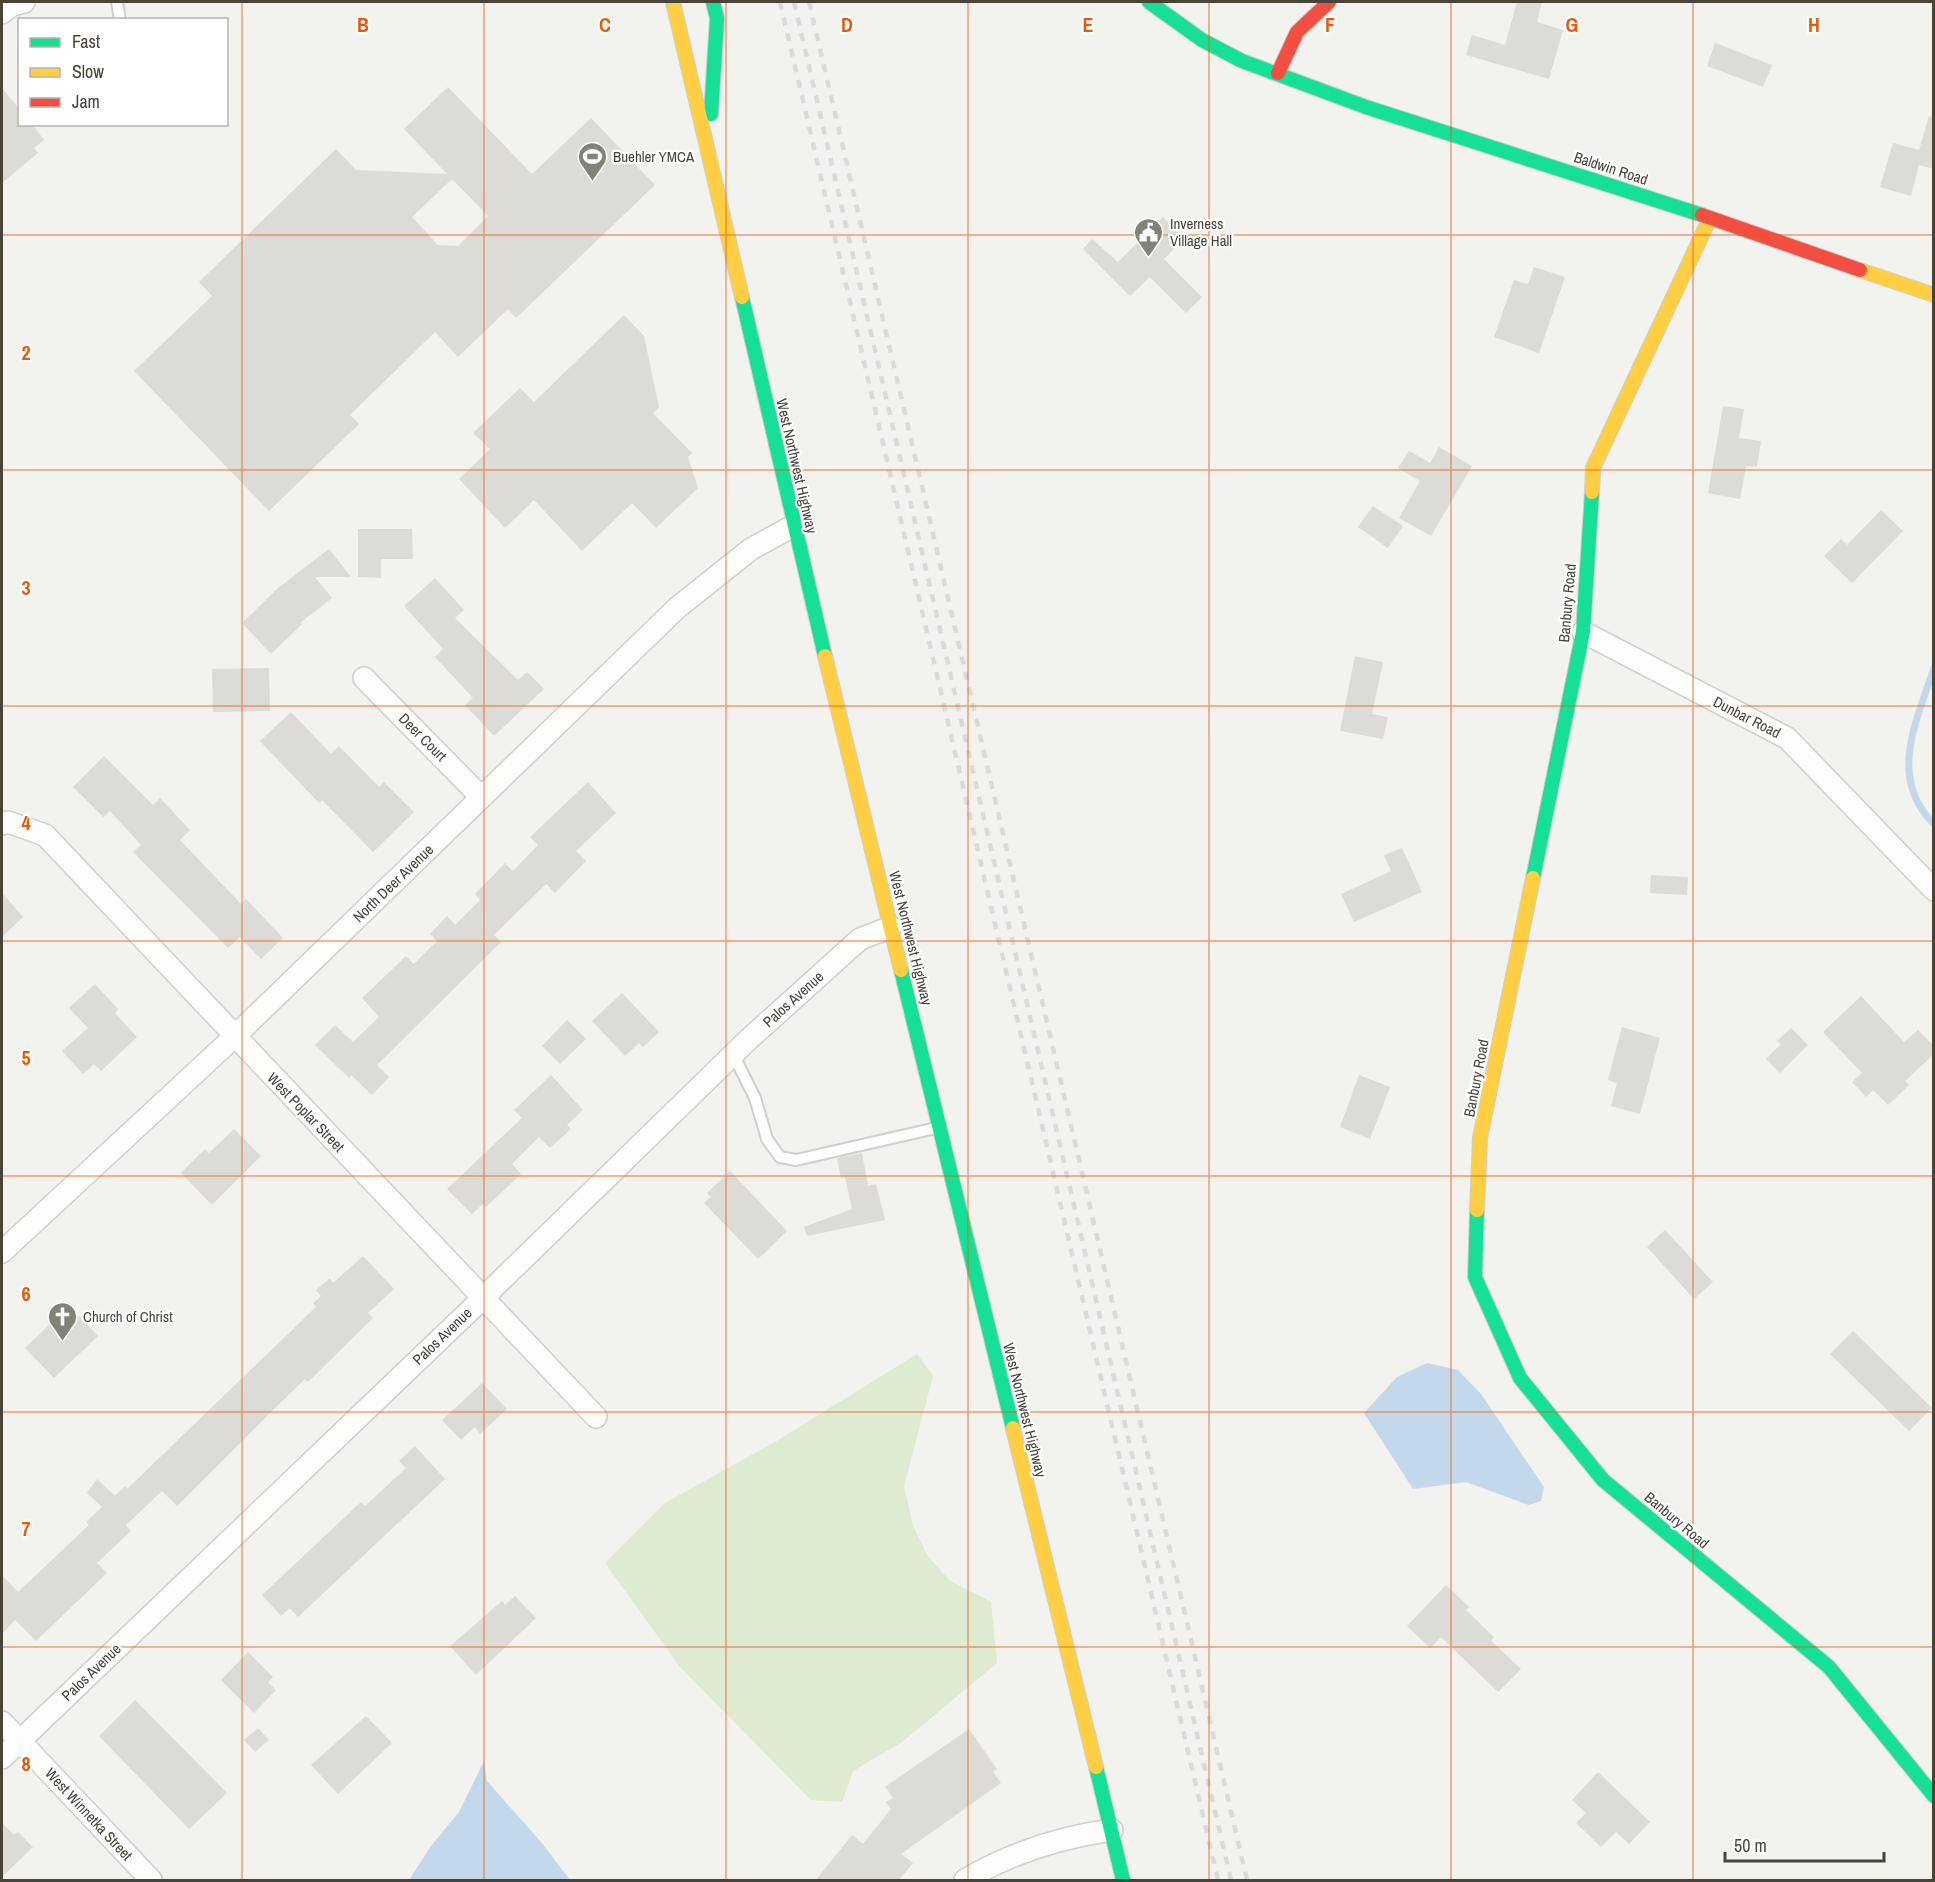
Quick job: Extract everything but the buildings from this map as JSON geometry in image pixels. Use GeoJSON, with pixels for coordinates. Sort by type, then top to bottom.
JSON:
{"type":"FeatureCollection","features":[{"type":"Feature","properties":{"kind":"street"},"geometry":{"type":"LineString","coordinates":[[2,13],[12,5],[24,2]]}},
{"type":"Feature","properties":{"kind":"street","name":"West Northwest Highway"},"geometry":{"type":"LineString","coordinates":[[673,2],[709,146],[793,526],[1123,1881]]}},
{"type":"Feature","properties":{"kind":"street"},"geometry":{"type":"LineString","coordinates":[[709,146],[717,18],[713,2]]}},
{"type":"Feature","properties":{"kind":"street","name":"Baldwin Road"},"geometry":{"type":"LineString","coordinates":[[1149,2],[1202,40],[1242,61],[1366,107],[1710,218],[1934,295]]}},
{"type":"Feature","properties":{"kind":"street"},"geometry":{"type":"LineString","coordinates":[[1278,73],[1297,32],[1329,2]]}},
{"type":"Feature","properties":{"kind":"street","name":"Banbury Road"},"geometry":{"type":"LineString","coordinates":[[1710,218],[1593,468],[1583,632],[1480,1138],[1475,1277],[1520,1378],[1603,1480],[1829,1667],[1934,1796]]}},
{"type":"Feature","properties":{"kind":"street","name":"North Deer Avenue"},"geometry":{"type":"LineString","coordinates":[[2,1252],[234,1037],[677,608],[752,549],[793,526]]}},
{"type":"Feature","properties":{"kind":"street","name":"Dunbar Road"},"geometry":{"type":"LineString","coordinates":[[1583,632],[1787,738],[1934,890]]}},
{"type":"Feature","properties":{"kind":"street","name":"Deer Court"},"geometry":{"type":"LineString","coordinates":[[364,678],[482,797]]}},
{"type":"Feature","properties":{"kind":"street","name":"West Poplar Street"},"geometry":{"type":"LineString","coordinates":[[5,823],[45,836],[596,1417]]}},
{"type":"Feature","properties":{"kind":"street","name":"Palos Avenue"},"geometry":{"type":"LineString","coordinates":[[2,1758],[483,1298],[733,1054],[860,939],[891,927]]}},
{"type":"Feature","properties":{"kind":"street","name":"West Winnetka Street"},"geometry":{"type":"LineString","coordinates":[[2,1722],[151,1881]]}},
{"type":"Feature","properties":{"kind":"street"},"geometry":{"type":"LineString","coordinates":[[965,1881],[1021,1853],[1083,1834],[1112,1830]]}},
{"type":"Feature","properties":{"kind":"lane"},"geometry":{"type":"LineString","coordinates":[[117,2],[120,18]]}},
{"type":"Feature","properties":{"kind":"lane"},"geometry":{"type":"LineString","coordinates":[[733,1054],[755,1098],[767,1139],[780,1157],[796,1160],[939,1127]]}},
{"type":"Feature","properties":{"kind":"green space"},"geometry":{"type":"Polygon","coordinates":[[[917,1354],[933,1376],[904,1486],[913,1526],[927,1555],[949,1580],[991,1602],[997,1663],[902,1742],[853,1771],[842,1802],[811,1800],[680,1667],[605,1563],[665,1503],[775,1442],[917,1354]]]}},
{"type":"Feature","properties":{"kind":"water"},"geometry":{"type":"Polygon","coordinates":[[[1427,1363],[1458,1370],[1481,1394],[1544,1487],[1541,1501],[1529,1505],[1466,1482],[1413,1489],[1364,1413],[1397,1377],[1427,1363]]]}},
{"type":"Feature","properties":{"kind":"water"},"geometry":{"type":"Polygon","coordinates":[[[484,1761],[487,1781],[541,1842],[570,1880],[409,1880],[431,1846],[459,1812],[484,1761]]]}},
{"type":"Feature","properties":{"kind":"waterway"},"geometry":{"type":"LineString","coordinates":[[1934,668],[1914,728],[1909,768],[1912,788],[1920,806],[1934,824]]}},
{"type":"Feature","properties":{"kind":"railway"},"geometry":{"type":"LineString","coordinates":[[780,2],[1218,1880]]}},
{"type":"Feature","properties":{"kind":"railway"},"geometry":{"type":"LineString","coordinates":[[794,2],[1231,1880]]}},
{"type":"Feature","properties":{"kind":"railway"},"geometry":{"type":"LineString","coordinates":[[809,2],[1247,1880]]}},
{"type":"Feature","properties":{"kind":"traffic: fast"},"geometry":{"type":"LineString","coordinates":[[711,114],[717,18],[713,2]]}},
{"type":"Feature","properties":{"kind":"traffic: fast"},"geometry":{"type":"LineString","coordinates":[[1149,2],[1202,40],[1242,61],[1366,107],[1702,215]]}},
{"type":"Feature","properties":{"kind":"traffic: fast"},"geometry":{"type":"LineString","coordinates":[[742,297],[825,656]]}},
{"type":"Feature","properties":{"kind":"traffic: fast"},"geometry":{"type":"LineString","coordinates":[[1533,878],[1583,632],[1592,492]]}},
{"type":"Feature","properties":{"kind":"traffic: fast"},"geometry":{"type":"LineString","coordinates":[[901,970],[1013,1428]]}},
{"type":"Feature","properties":{"kind":"traffic: fast"},"geometry":{"type":"LineString","coordinates":[[1477,1210],[1475,1277],[1520,1378],[1603,1480],[1829,1667],[1934,1796]]}},
{"type":"Feature","properties":{"kind":"traffic: fast"},"geometry":{"type":"LineString","coordinates":[[1096,1767],[1123,1880]]}},
{"type":"Feature","properties":{"kind":"traffic: slow"},"geometry":{"type":"LineString","coordinates":[[673,2],[742,297]]}},
{"type":"Feature","properties":{"kind":"traffic: slow"},"geometry":{"type":"LineString","coordinates":[[1592,492],[1593,468],[1710,218]]}},
{"type":"Feature","properties":{"kind":"traffic: slow"},"geometry":{"type":"LineString","coordinates":[[1860,270],[1934,295]]}},
{"type":"Feature","properties":{"kind":"traffic: slow"},"geometry":{"type":"LineString","coordinates":[[825,656],[901,970]]}},
{"type":"Feature","properties":{"kind":"traffic: slow"},"geometry":{"type":"LineString","coordinates":[[1477,1210],[1480,1138],[1533,878]]}},
{"type":"Feature","properties":{"kind":"traffic: slow"},"geometry":{"type":"LineString","coordinates":[[1013,1428],[1096,1767]]}},
{"type":"Feature","properties":{"kind":"traffic: jam"},"geometry":{"type":"LineString","coordinates":[[1278,73],[1297,32],[1329,2]]}},
{"type":"Feature","properties":{"kind":"traffic: jam"},"geometry":{"type":"LineString","coordinates":[[1702,215],[1860,270]]}},
{"type":"Feature","properties":{"kind":"place","name":"Buehler YMCA"},"geometry":{"type":"Point","coordinates":[592,182]}},
{"type":"Feature","properties":{"kind":"place","name":"Inverness Village Hall"},"geometry":{"type":"Point","coordinates":[1149,258]}},
{"type":"Feature","properties":{"kind":"place","name":"Church of Christ"},"geometry":{"type":"Point","coordinates":[62,1342]}}]}
